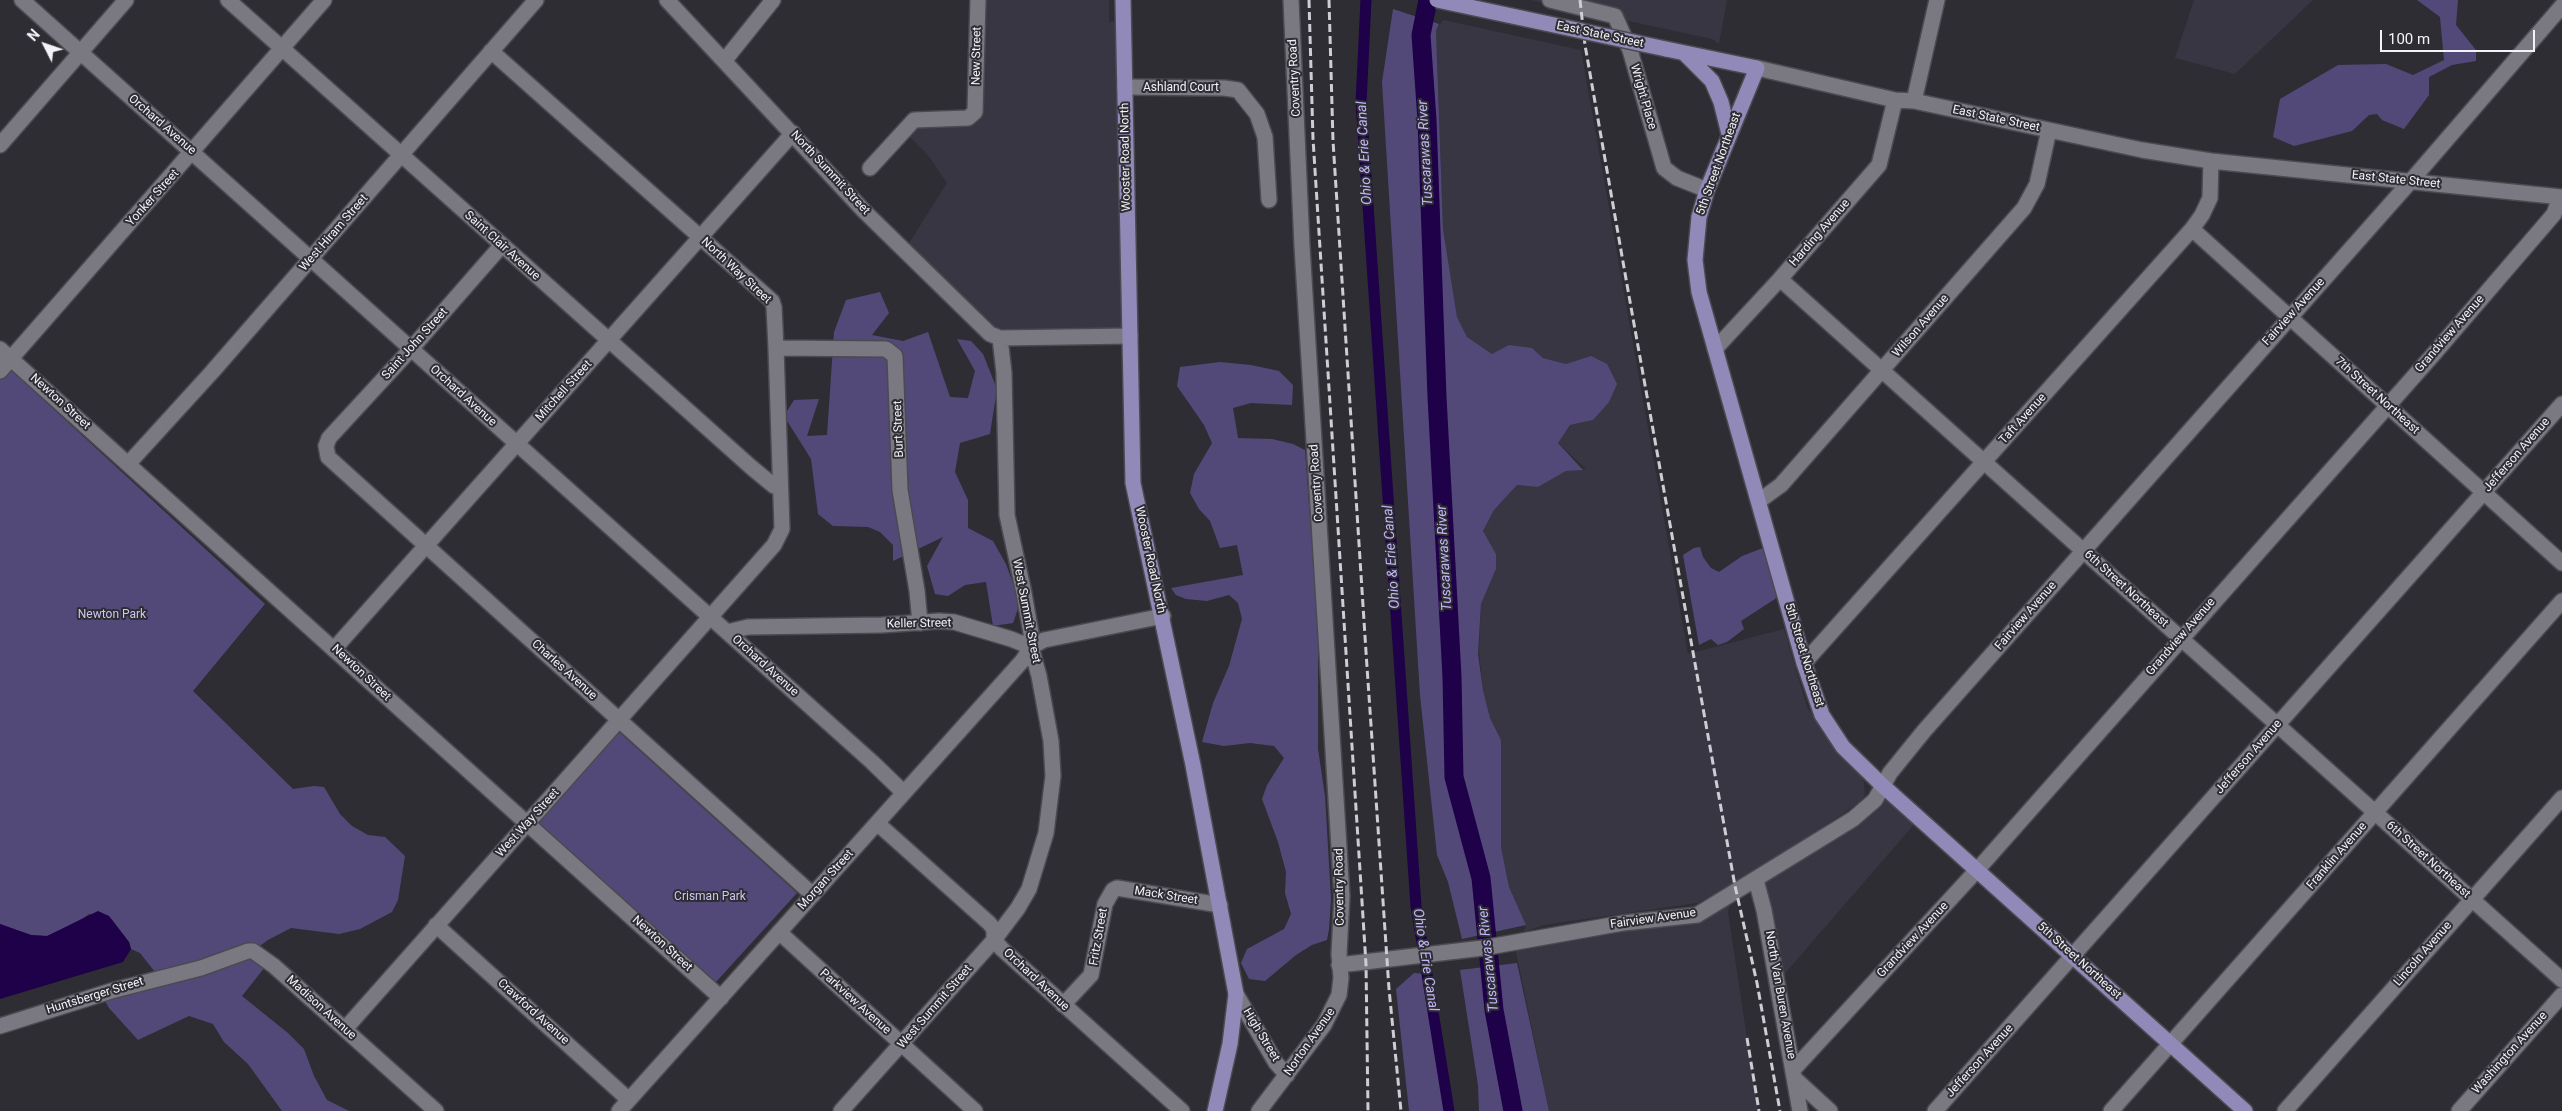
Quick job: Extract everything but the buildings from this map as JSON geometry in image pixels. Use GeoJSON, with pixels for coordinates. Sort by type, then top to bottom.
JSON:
{"type":"FeatureCollection","features":[{"type":"Feature","properties":{"kind":"main road","name":"Wooster Road North"},"geometry":{"type":"LineString","coordinates":[[1124,0],[1133,483],[1163,616],[1236,994],[1230,1044],[1216,1111]]}},
{"type":"Feature","properties":{"kind":"main road","name":"East State Street"},"geometry":{"type":"LineString","coordinates":[[1437,0],[1757,68]]}},
{"type":"Feature","properties":{"kind":"main road"},"geometry":{"type":"LineString","coordinates":[[1683,52],[1712,81],[1721,102],[1729,134]]}},
{"type":"Feature","properties":{"kind":"main road","name":"5th Street Northeast"},"geometry":{"type":"LineString","coordinates":[[1757,68],[1707,190],[1698,223],[1695,260],[1699,292],[1814,695],[1833,733],[1882,785],[1978,869],[2245,1111]]}},
{"type":"Feature","properties":{"kind":"street","name":"Orchard Avenue"},"geometry":{"type":"LineString","coordinates":[[22,0],[711,617],[904,793]]}},
{"type":"Feature","properties":{"kind":"street"},"geometry":{"type":"LineString","coordinates":[[0,144],[126,0]]}},
{"type":"Feature","properties":{"kind":"street","name":"Saint Clair Avenue"},"geometry":{"type":"LineString","coordinates":[[228,0],[608,341],[751,467],[774,486],[779,487]]}},
{"type":"Feature","properties":{"kind":"street","name":"Yonker Street"},"geometry":{"type":"LineString","coordinates":[[0,371],[5,354],[193,152],[324,0]]}},
{"type":"Feature","properties":{"kind":"street","name":"West Hiram Street"},"geometry":{"type":"LineString","coordinates":[[129,463],[311,260],[536,0]]}},
{"type":"Feature","properties":{"kind":"street","name":"North Summit Street"},"geometry":{"type":"LineString","coordinates":[[667,0],[907,255],[981,328],[1000,338]]}},
{"type":"Feature","properties":{"kind":"street"},"geometry":{"type":"LineString","coordinates":[[725,60],[773,0]]}},
{"type":"Feature","properties":{"kind":"street","name":"New Street"},"geometry":{"type":"LineString","coordinates":[[870,168],[914,120],[968,118],[975,112],[978,0]]}},
{"type":"Feature","properties":{"kind":"street","name":"Coventry Road"},"geometry":{"type":"LineString","coordinates":[[1291,0],[1302,246],[1342,896],[1340,965]]}},
{"type":"Feature","properties":{"kind":"street","name":"Wright Place"},"geometry":{"type":"LineString","coordinates":[[1550,0],[1615,16],[1630,50],[1664,168],[1677,178],[1707,190]]}},
{"type":"Feature","properties":{"kind":"street"},"geometry":{"type":"LineString","coordinates":[[1914,101],[1936,0]]}},
{"type":"Feature","properties":{"kind":"street","name":"Fairview Avenue"},"geometry":{"type":"LineString","coordinates":[[1340,965],[1399,960],[1437,953],[1483,948],[1623,923],[1697,915],[1853,819],[1876,800],[1882,785],[1924,731],[2410,182],[2562,6]]}},
{"type":"Feature","properties":{"kind":"street","name":"North Way Street"},"geometry":{"type":"LineString","coordinates":[[491,51],[772,301],[776,348],[780,537],[711,617]]}},
{"type":"Feature","properties":{"kind":"street","name":"East State Street"},"geometry":{"type":"LineString","coordinates":[[1757,68],[1895,100],[1914,101],[2122,147],[2211,161],[2561,197]]}},
{"type":"Feature","properties":{"kind":"street","name":"Ashland Court"},"geometry":{"type":"LineString","coordinates":[[1125,87],[1224,88],[1238,90],[1257,114],[1265,137],[1269,200]]}},
{"type":"Feature","properties":{"kind":"street","name":"Harding Avenue"},"geometry":{"type":"LineString","coordinates":[[1715,349],[1780,279],[1879,165],[1895,100]]}},
{"type":"Feature","properties":{"kind":"street","name":"Wilson Avenue"},"geometry":{"type":"LineString","coordinates":[[1759,501],[1781,485],[2024,208],[2037,184],[2049,130]]}},
{"type":"Feature","properties":{"kind":"street","name":"Mitchell Street"},"geometry":{"type":"LineString","coordinates":[[335,648],[793,133]]}},
{"type":"Feature","properties":{"kind":"street","name":"Taft Avenue"},"geometry":{"type":"LineString","coordinates":[[1804,662],[2192,229],[2202,215],[2210,198],[2211,161]]}},
{"type":"Feature","properties":{"kind":"street","name":"Grandview Avenue"},"geometry":{"type":"LineString","coordinates":[[1794,1074],[1978,869],[2387,405],[2554,214],[2561,197]]}},
{"type":"Feature","properties":{"kind":"street","name":"7th Street Northeast"},"geometry":{"type":"LineString","coordinates":[[2192,229],[2562,563]]}},
{"type":"Feature","properties":{"kind":"street","name":"Saint John Street"},"geometry":{"type":"LineString","coordinates":[[327,442],[502,246]]}},
{"type":"Feature","properties":{"kind":"street","name":"6th Street Northeast"},"geometry":{"type":"LineString","coordinates":[[1780,279],[2562,980]]}},
{"type":"Feature","properties":{"kind":"street"},"geometry":{"type":"LineString","coordinates":[[1000,338],[1130,336]]}},
{"type":"Feature","properties":{"kind":"street","name":"West Summit Street"},"geometry":{"type":"LineString","coordinates":[[841,1111],[994,940],[1029,888],[1046,833],[1053,776],[1051,741],[1039,676],[1031,647],[1031,633],[1005,497],[1004,373],[1000,338]]}},
{"type":"Feature","properties":{"kind":"street","name":"Burt Street"},"geometry":{"type":"LineString","coordinates":[[776,348],[886,349],[895,356],[900,490],[917,591],[920,623]]}},
{"type":"Feature","properties":{"kind":"street","name":"Newton Street"},"geometry":{"type":"LineString","coordinates":[[5,354],[335,648],[721,998]]}},
{"type":"Feature","properties":{"kind":"street","name":"Jefferson Avenue"},"geometry":{"type":"LineString","coordinates":[[1935,1111],[2074,957],[2562,404]]}},
{"type":"Feature","properties":{"kind":"street","name":"Charles Avenue"},"geometry":{"type":"LineString","coordinates":[[327,442],[326,453],[335,466],[813,895]]}},
{"type":"Feature","properties":{"kind":"street","name":"Franklin Avenue"},"geometry":{"type":"LineString","coordinates":[[2111,1111],[2562,601]]}},
{"type":"Feature","properties":{"kind":"street"},"geometry":{"type":"LineString","coordinates":[[1031,647],[1044,640],[1163,616]]}},
{"type":"Feature","properties":{"kind":"street","name":"West Way Street"},"geometry":{"type":"LineString","coordinates":[[345,1029],[711,617]]}},
{"type":"Feature","properties":{"kind":"street","name":"Keller Street"},"geometry":{"type":"LineString","coordinates":[[727,632],[748,626],[954,622],[1011,638],[1031,647]]}},
{"type":"Feature","properties":{"kind":"street","name":"Morgan Street"},"geometry":{"type":"LineString","coordinates":[[624,1105],[1023,660],[1031,647]]}},
{"type":"Feature","properties":{"kind":"street","name":"Lincoln Avenue"},"geometry":{"type":"LineString","coordinates":[[2285,1111],[2562,798]]}},
{"type":"Feature","properties":{"kind":"street","name":"Orchard Avenue"},"geometry":{"type":"LineString","coordinates":[[877,823],[989,923],[994,929],[994,940],[1063,1005],[1182,1111]]}},
{"type":"Feature","properties":{"kind":"street","name":"North Van Buren Avenue"},"geometry":{"type":"LineString","coordinates":[[1756,880],[1764,910],[1800,1111]]}},
{"type":"Feature","properties":{"kind":"street","name":"Mack Street"},"geometry":{"type":"LineString","coordinates":[[1113,890],[1117,888],[1220,905]]}},
{"type":"Feature","properties":{"kind":"street","name":"Fritz Street"},"geometry":{"type":"LineString","coordinates":[[1063,1005],[1091,976],[1105,904],[1113,890]]}},
{"type":"Feature","properties":{"kind":"street","name":"Crawford Avenue"},"geometry":{"type":"LineString","coordinates":[[436,925],[624,1105]]}},
{"type":"Feature","properties":{"kind":"street","name":"Parkview Avenue"},"geometry":{"type":"LineString","coordinates":[[779,932],[975,1111]]}},
{"type":"Feature","properties":{"kind":"street","name":"Madison Avenue"},"geometry":{"type":"LineString","coordinates":[[192,970],[253,951],[274,966],[436,1111]]}},
{"type":"Feature","properties":{"kind":"street","name":"Norton Avenue"},"geometry":{"type":"LineString","coordinates":[[1259,1111],[1334,1009],[1339,995],[1340,965]]}},
{"type":"Feature","properties":{"kind":"street","name":"Huntsberger Street"},"geometry":{"type":"LineString","coordinates":[[0,1026],[110,991],[192,970]]}},
{"type":"Feature","properties":{"kind":"street","name":"High Street"},"geometry":{"type":"LineString","coordinates":[[1236,994],[1276,1063],[1287,1075]]}},
{"type":"Feature","properties":{"kind":"street","name":"Washington Avenue"},"geometry":{"type":"LineString","coordinates":[[2459,1111],[2562,995]]}},
{"type":"Feature","properties":{"kind":"street"},"geometry":{"type":"LineString","coordinates":[[1794,1074],[1830,1111]]}},
{"type":"Feature","properties":{"kind":"shaded area"},"geometry":{"type":"Polygon","coordinates":[[[981,0],[1109,0],[1109,22],[1116,21],[1129,332],[997,331],[906,248],[947,183],[928,155],[906,133],[917,124],[971,120],[981,0]]]}},
{"type":"Feature","properties":{"kind":"shaded area"},"geometry":{"type":"Polygon","coordinates":[[[1531,0],[1727,0],[1719,44],[1712,39],[1531,0]]]}},
{"type":"Feature","properties":{"kind":"shaded area"},"geometry":{"type":"Polygon","coordinates":[[[2194,0],[2313,0],[2235,74],[2175,58],[2194,0]]]}},
{"type":"Feature","properties":{"kind":"shaded area"},"geometry":{"type":"Polygon","coordinates":[[[1443,20],[1581,50],[1688,654],[1784,629],[1807,707],[1828,738],[1852,767],[1863,775],[1865,795],[1860,802],[1719,893],[1697,903],[1544,925],[1524,932],[1526,925],[1509,887],[1501,847],[1501,740],[1490,718],[1483,690],[1479,651],[1481,604],[1496,569],[1496,554],[1483,531],[1494,510],[1517,485],[1538,487],[1566,471],[1586,469],[1558,443],[1570,425],[1593,420],[1591,356],[1567,364],[1543,358],[1532,348],[1492,354],[1467,337],[1457,317],[1443,229],[1436,31],[1443,20]]]}},
{"type":"Feature","properties":{"kind":"shaded area"},"geometry":{"type":"Polygon","coordinates":[[[1884,790],[1917,821],[1781,978],[1759,881],[1884,790]]]}},
{"type":"Feature","properties":{"kind":"shaded area"},"geometry":{"type":"Polygon","coordinates":[[[1730,902],[1728,912],[1758,1111],[1549,1111],[1515,947],[1700,920],[1730,902]]]}},
{"type":"Feature","properties":{"kind":"shaded area"},"geometry":{"type":"Polygon","coordinates":[[[98,911],[109,916],[129,942],[131,949],[123,962],[0,999],[0,924],[31,935],[47,936],[98,911]]]}},
{"type":"Feature","properties":{"kind":"green space"},"geometry":{"type":"Polygon","coordinates":[[[2417,0],[2458,0],[2456,25],[2476,50],[2476,61],[2452,65],[2429,77],[2429,95],[2404,129],[2382,120],[2377,114],[2369,115],[2352,131],[2294,146],[2273,137],[2280,99],[2338,65],[2386,64],[2413,75],[2444,60],[2440,17],[2417,0]]]}},
{"type":"Feature","properties":{"kind":"green space"},"geometry":{"type":"Polygon","coordinates":[[[1393,9],[1439,24],[1436,31],[1443,229],[1457,317],[1467,337],[1492,354],[1509,345],[1532,348],[1543,358],[1566,364],[1591,356],[1607,364],[1617,384],[1609,402],[1593,420],[1570,425],[1558,443],[1583,470],[1566,471],[1538,487],[1517,485],[1494,510],[1483,531],[1496,554],[1496,569],[1481,604],[1478,654],[1483,690],[1490,718],[1501,740],[1501,847],[1509,887],[1526,925],[1462,939],[1448,882],[1437,855],[1420,695],[1382,82],[1393,9]]]}},
{"type":"Feature","properties":{"kind":"green space"},"geometry":{"type":"Polygon","coordinates":[[[880,292],[889,313],[872,335],[903,341],[928,332],[950,397],[968,398],[975,371],[957,339],[971,341],[983,354],[997,389],[990,434],[960,443],[955,472],[968,500],[968,528],[993,541],[1006,564],[1020,603],[1013,623],[993,626],[986,582],[965,585],[948,596],[935,594],[927,566],[943,537],[893,561],[893,545],[880,532],[868,527],[833,526],[818,514],[811,459],[784,416],[794,400],[819,399],[807,436],[827,435],[834,332],[846,300],[880,292]]]}},
{"type":"Feature","properties":{"kind":"green space"},"geometry":{"type":"Polygon","coordinates":[[[1220,362],[1251,365],[1279,371],[1293,385],[1292,405],[1251,403],[1233,408],[1238,438],[1272,439],[1293,444],[1305,450],[1318,629],[1318,749],[1325,796],[1331,899],[1329,929],[1327,940],[1312,945],[1296,955],[1265,981],[1249,979],[1241,963],[1247,949],[1284,929],[1291,914],[1285,893],[1286,872],[1278,842],[1262,799],[1267,785],[1284,758],[1274,746],[1250,743],[1224,746],[1202,742],[1213,703],[1229,666],[1242,619],[1238,603],[1229,595],[1207,601],[1186,599],[1176,595],[1171,588],[1243,575],[1237,545],[1220,548],[1210,521],[1199,509],[1190,493],[1194,474],[1212,443],[1204,425],[1177,386],[1180,367],[1220,362]]]}},
{"type":"Feature","properties":{"kind":"green space","name":"Newton Park"},"geometry":{"type":"Polygon","coordinates":[[[10,369],[265,604],[193,691],[293,789],[314,786],[324,787],[340,814],[352,826],[368,835],[385,837],[405,856],[398,900],[392,912],[360,929],[339,934],[291,928],[268,940],[253,951],[269,962],[242,996],[288,1033],[304,1049],[314,1076],[327,1100],[349,1111],[282,1111],[248,1064],[224,1042],[213,1024],[189,1016],[138,1040],[109,1008],[101,994],[159,977],[140,953],[131,949],[129,942],[109,916],[89,914],[75,924],[47,936],[31,935],[0,924],[0,380],[10,369]]]}},
{"type":"Feature","properties":{"kind":"green space"},"geometry":{"type":"Polygon","coordinates":[[[1700,547],[1703,557],[1711,568],[1719,572],[1742,556],[1763,548],[1768,556],[1779,593],[1775,599],[1741,621],[1744,629],[1727,642],[1718,645],[1711,639],[1699,645],[1683,555],[1694,548],[1700,547]]]}},
{"type":"Feature","properties":{"kind":"green space","name":"Crisman Park"},"geometry":{"type":"Polygon","coordinates":[[[619,732],[797,893],[715,983],[537,822],[619,732]]]}},
{"type":"Feature","properties":{"kind":"green space"},"geometry":{"type":"Polygon","coordinates":[[[1517,963],[1549,1111],[1479,1111],[1478,1085],[1460,970],[1517,963]]]}},
{"type":"Feature","properties":{"kind":"green space"},"geometry":{"type":"Polygon","coordinates":[[[1414,973],[1428,974],[1449,1111],[1409,1111],[1396,989],[1414,973]]]}},
{"type":"Feature","properties":{"kind":"waterway","name":"Ohio & Erie Canal"},"geometry":{"type":"LineString","coordinates":[[1366,0],[1361,103],[1416,906],[1449,1111]]}},
{"type":"Feature","properties":{"kind":"waterway","name":"Tuscarawas River"},"geometry":{"type":"LineString","coordinates":[[1428,0],[1421,35],[1427,120],[1437,397],[1452,677],[1454,777],[1481,878],[1494,1010],[1513,1111]]}},
{"type":"Feature","properties":{"kind":"railway"},"geometry":{"type":"LineString","coordinates":[[1309,0],[1313,139],[1366,964],[1368,1111]]}},
{"type":"Feature","properties":{"kind":"railway"},"geometry":{"type":"LineString","coordinates":[[1329,0],[1333,141],[1366,652],[1389,989],[1401,1111]]}},
{"type":"Feature","properties":{"kind":"railway"},"geometry":{"type":"LineString","coordinates":[[1580,0],[1585,45],[1735,886],[1757,983],[1780,1111]]}},
{"type":"Feature","properties":{"kind":"railway"},"geometry":{"type":"LineString","coordinates":[[1747,1038],[1759,1111]]}}]}
